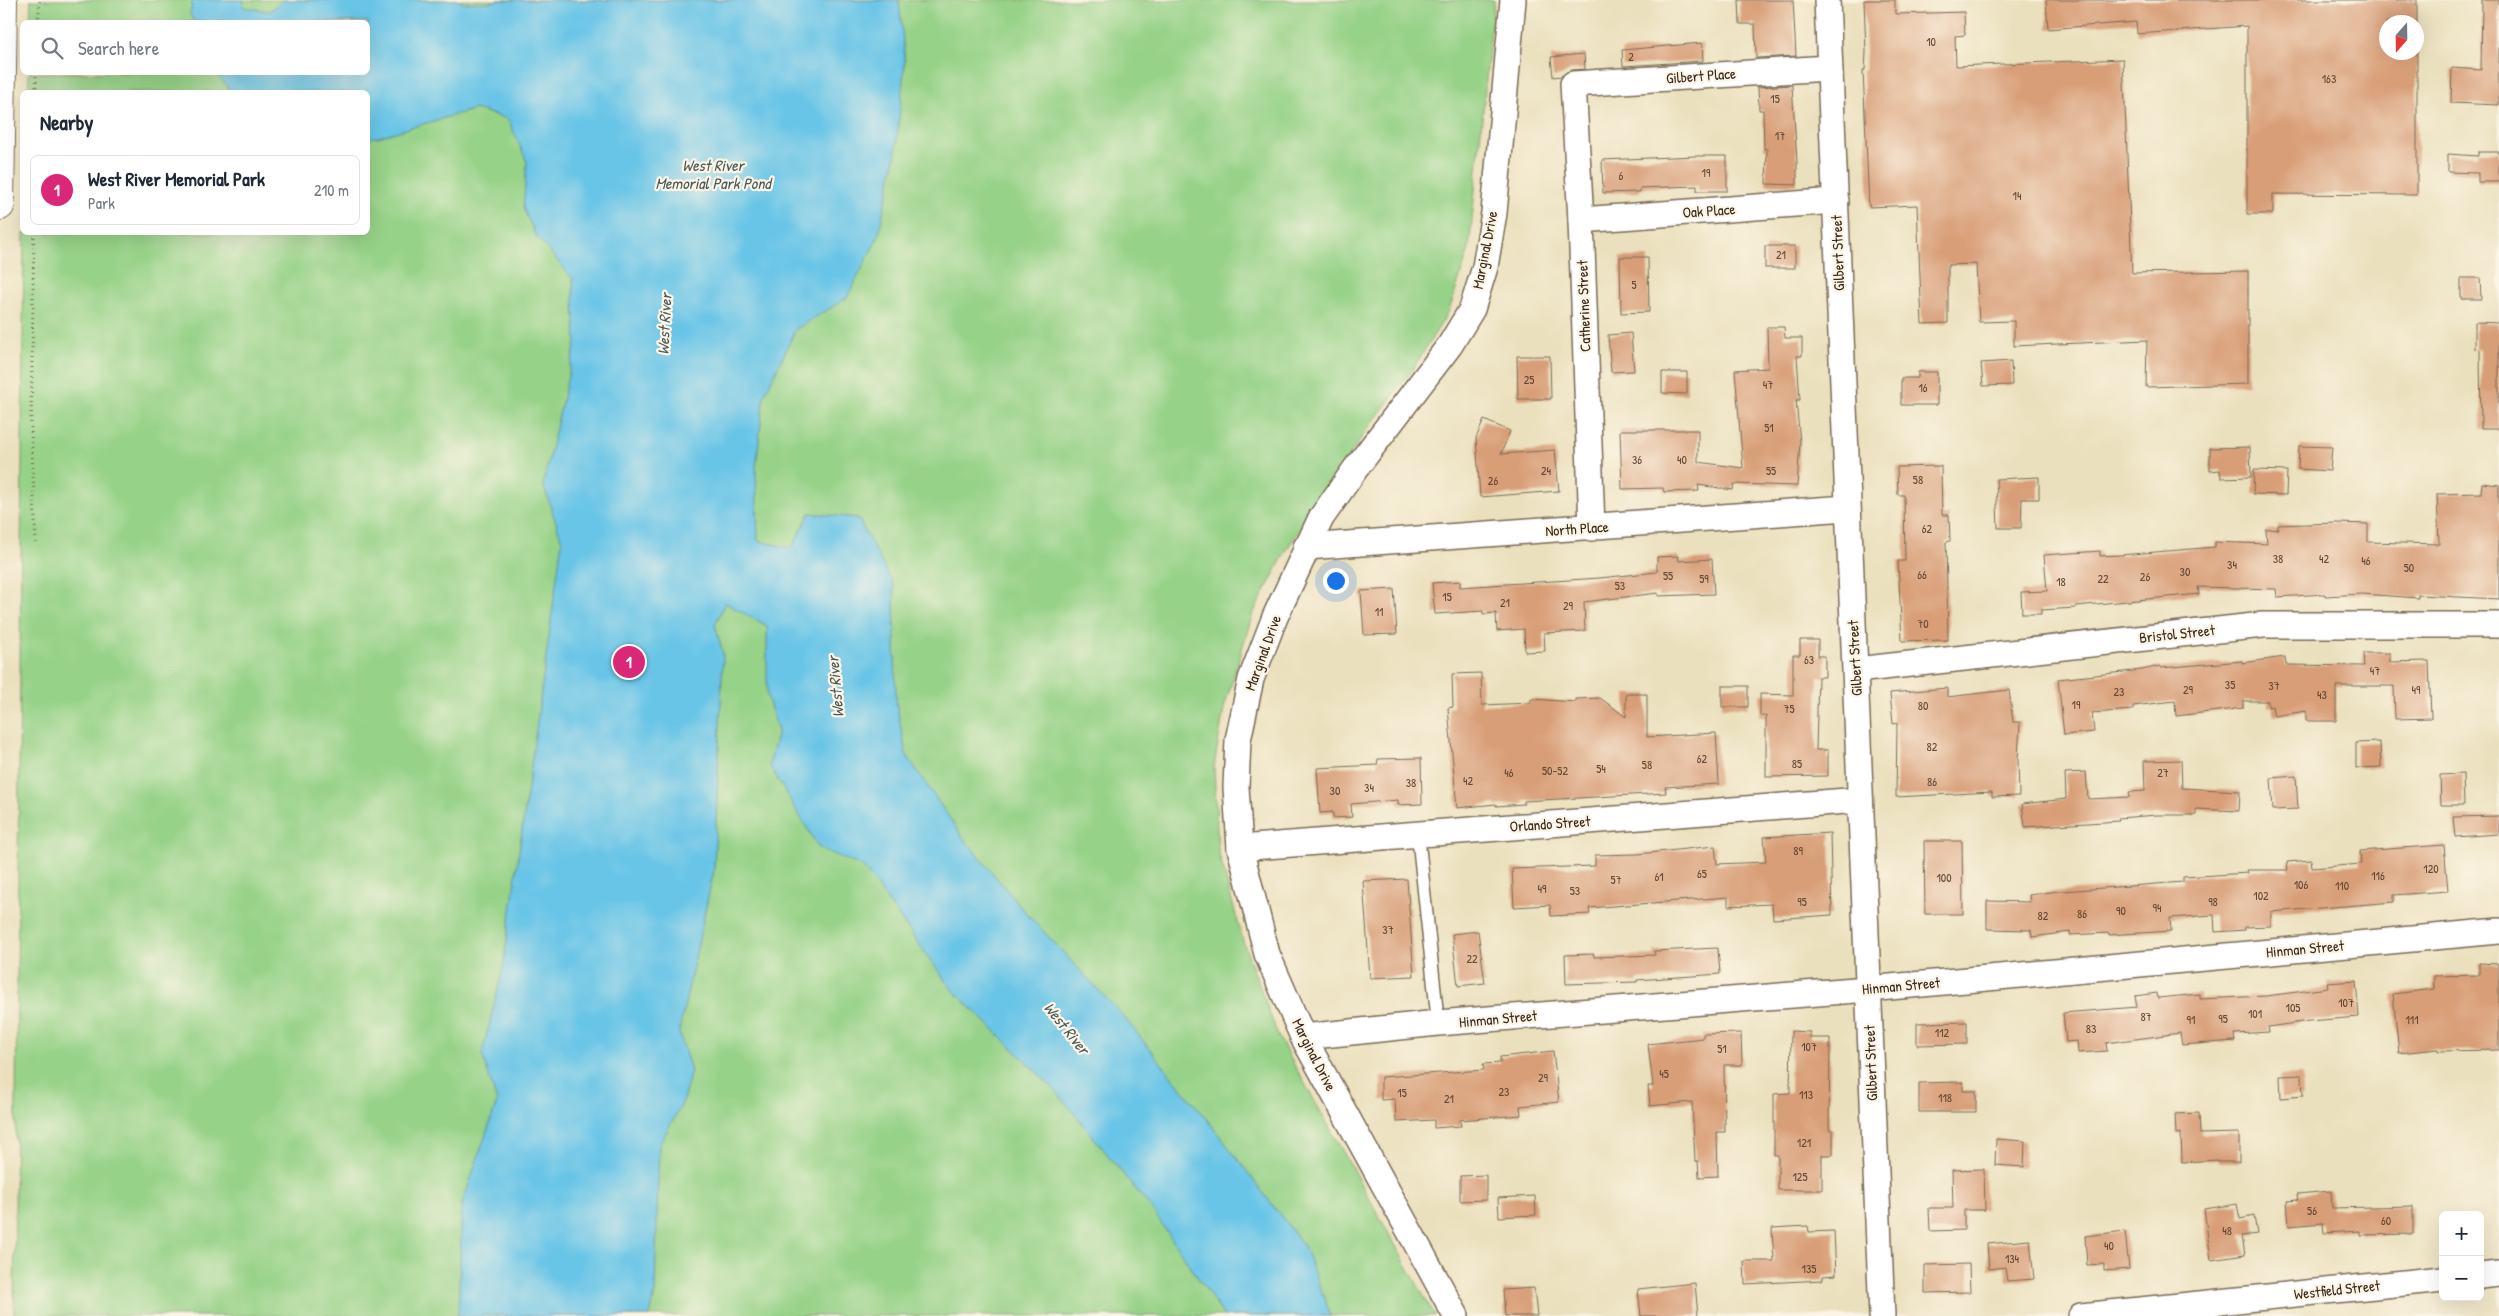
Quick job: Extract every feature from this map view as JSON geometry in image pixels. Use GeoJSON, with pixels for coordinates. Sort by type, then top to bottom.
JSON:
{"type":"FeatureCollection","features":[{"type":"Feature","properties":{"kind":"main road"},"geometry":{"type":"LineString","coordinates":[[0,206],[3,0]]}},
{"type":"Feature","properties":{"kind":"street","name":"Marginal Drive"},"geometry":{"type":"LineString","coordinates":[[1456,1316],[1303,1037],[1267,954],[1240,848],[1236,787],[1238,740],[1251,679],[1275,617],[1321,518],[1356,468],[1450,345],[1472,309],[1485,267],[1494,213],[1513,0]]}},
{"type":"Feature","properties":{"kind":"street","name":"Gilbert Street"},"geometry":{"type":"LineString","coordinates":[[1827,0],[1882,1316]]}},
{"type":"Feature","properties":{"kind":"street","name":"Gilbert Place"},"geometry":{"type":"LineString","coordinates":[[1573,84],[1829,68]]}},
{"type":"Feature","properties":{"kind":"street","name":"Catherine Street"},"geometry":{"type":"LineString","coordinates":[[1573,84],[1581,220],[1592,528]]}},
{"type":"Feature","properties":{"kind":"street","name":"Oak Place"},"geometry":{"type":"LineString","coordinates":[[1581,220],[1836,201]]}},
{"type":"Feature","properties":{"kind":"street","name":"North Place"},"geometry":{"type":"LineString","coordinates":[[1306,547],[1592,528],[1847,508]]}},
{"type":"Feature","properties":{"kind":"street","name":"Bristol Street"},"geometry":{"type":"LineString","coordinates":[[1856,670],[2263,625],[2499,625]]}},
{"type":"Feature","properties":{"kind":"street","name":"Orlando Street"},"geometry":{"type":"LineString","coordinates":[[1240,848],[1860,800]]}},
{"type":"Feature","properties":{"kind":"street","name":"Hinman Street"},"geometry":{"type":"LineString","coordinates":[[1303,1037],[1438,1024],[1868,989],[2499,931]]}},
{"type":"Feature","properties":{"kind":"street"},"geometry":{"type":"LineString","coordinates":[[2484,1276],[2499,1274]]}},
{"type":"Feature","properties":{"kind":"street","name":"Westfield Street"},"geometry":{"type":"LineString","coordinates":[[2081,1316],[2439,1279]]}},
{"type":"Feature","properties":{"kind":"lane"},"geometry":{"type":"LineString","coordinates":[[1418,834],[1438,1024]]}},
{"type":"Feature","properties":{"kind":"path"},"geometry":{"type":"LineString","coordinates":[[38,20],[40,0]]}},
{"type":"Feature","properties":{"kind":"path"},"geometry":{"type":"LineString","coordinates":[[36,75],[36,90]]}},
{"type":"Feature","properties":{"kind":"path"},"geometry":{"type":"LineString","coordinates":[[34,235],[31,426],[36,544]]}},
{"type":"Feature","properties":{"kind":"green space"},"geometry":{"type":"Polygon","coordinates":[[[31,0],[1494,0],[1469,249],[1449,311],[1412,370],[1363,435],[1288,547],[1252,616],[1224,708],[1214,767],[1218,851],[1244,944],[1278,1036],[1435,1316],[14,1316],[24,235],[370,235],[370,90],[28,90],[29,75],[370,75],[370,20],[30,20],[31,0]]]}},
{"type":"Feature","properties":{"kind":"water","name":"West River Memorial Park Pond"},"geometry":{"type":"Polygon","coordinates":[[[193,0],[244,0],[243,7],[270,11],[284,0],[460,0],[462,3],[495,2],[497,0],[899,0],[905,61],[895,159],[878,237],[847,298],[796,329],[764,396],[756,468],[758,541],[792,548],[810,513],[858,518],[894,586],[896,701],[906,754],[961,835],[1026,913],[1123,1016],[1213,1127],[1304,1246],[1331,1316],[1224,1316],[1150,1207],[1056,1091],[950,987],[863,867],[819,848],[769,765],[778,731],[767,696],[767,626],[725,603],[715,625],[723,654],[714,870],[679,1032],[691,1071],[682,1104],[659,1145],[655,1292],[650,1316],[458,1316],[462,1204],[497,1102],[482,1054],[503,968],[562,541],[543,484],[576,342],[573,279],[536,236],[523,208],[527,162],[508,119],[475,109],[370,138],[370,90],[230,90],[218,75],[370,75],[370,20],[193,20],[190,14],[193,0]]]}},
{"type":"Feature","properties":{"kind":"building"},"geometry":{"type":"Polygon","coordinates":[[[1739,0],[1793,0],[1796,56],[1756,58],[1755,24],[1740,24],[1739,0]]]}},
{"type":"Feature","properties":{"kind":"building"},"geometry":{"type":"Polygon","coordinates":[[[1864,0],[1895,0],[1895,14],[1964,12],[1965,35],[1955,36],[1956,66],[2123,59],[2132,273],[2248,271],[2248,384],[2146,387],[2147,340],[2014,346],[2014,321],[1979,322],[1976,264],[1948,265],[1948,323],[1922,324],[1917,205],[1869,207],[1863,70],[1865,70],[1866,52],[1864,0]]]}},
{"type":"Feature","properties":{"kind":"building"},"geometry":{"type":"Polygon","coordinates":[[[2046,0],[2417,0],[2417,15],[2379,15],[2379,60],[2417,60],[2417,195],[2273,194],[2273,214],[2247,214],[2247,26],[2137,34],[2136,22],[2048,29],[2046,0]]]}},
{"type":"Feature","properties":{"kind":"building"},"geometry":{"type":"Polygon","coordinates":[[[2482,0],[2499,0],[2499,105],[2451,103],[2452,68],[2481,70],[2482,0]]]}},
{"type":"Feature","properties":{"kind":"building"},"geometry":{"type":"Polygon","coordinates":[[[1702,43],[1703,61],[1623,66],[1622,50],[1702,43]]]}},
{"type":"Feature","properties":{"kind":"building"},"geometry":{"type":"Polygon","coordinates":[[[1584,54],[1585,69],[1572,70],[1561,76],[1553,77],[1551,57],[1584,54]]]}},
{"type":"Feature","properties":{"kind":"building"},"geometry":{"type":"Polygon","coordinates":[[[1792,85],[1797,185],[1766,184],[1767,149],[1764,149],[1763,110],[1759,110],[1758,87],[1792,85]]]}},
{"type":"Feature","properties":{"kind":"building"},"geometry":{"type":"Polygon","coordinates":[[[2478,152],[2499,152],[2499,182],[2478,182],[2478,173],[2448,172],[2448,154],[2478,156],[2478,152]]]}},
{"type":"Feature","properties":{"kind":"building"},"geometry":{"type":"Polygon","coordinates":[[[1727,156],[1727,191],[1697,191],[1697,186],[1640,188],[1640,192],[1603,193],[1602,160],[1727,156]]]}},
{"type":"Feature","properties":{"kind":"building"},"geometry":{"type":"Polygon","coordinates":[[[1765,246],[1795,246],[1795,268],[1765,268],[1765,246]]]}},
{"type":"Feature","properties":{"kind":"building"},"geometry":{"type":"Polygon","coordinates":[[[1620,257],[1648,257],[1649,312],[1621,313],[1620,257]]]}},
{"type":"Feature","properties":{"kind":"building"},"geometry":{"type":"Polygon","coordinates":[[[2461,278],[2480,278],[2481,299],[2461,299],[2461,278]]]}},
{"type":"Feature","properties":{"kind":"building"},"geometry":{"type":"Polygon","coordinates":[[[2475,322],[2499,323],[2499,429],[2481,429],[2480,350],[2475,349],[2475,322]]]}},
{"type":"Feature","properties":{"kind":"building"},"geometry":{"type":"Polygon","coordinates":[[[1767,327],[1784,327],[1785,338],[1802,338],[1802,356],[1797,356],[1800,400],[1796,400],[1800,442],[1797,486],[1734,484],[1733,490],[1698,485],[1699,491],[1664,492],[1663,488],[1622,489],[1620,430],[1698,430],[1698,462],[1743,468],[1735,370],[1768,368],[1767,327]]]}},
{"type":"Feature","properties":{"kind":"building"},"geometry":{"type":"Polygon","coordinates":[[[1631,333],[1634,371],[1611,372],[1608,335],[1631,333]]]}},
{"type":"Feature","properties":{"kind":"building"},"geometry":{"type":"Polygon","coordinates":[[[1517,356],[1550,356],[1551,399],[1518,399],[1517,356]]]}},
{"type":"Feature","properties":{"kind":"building"},"geometry":{"type":"Polygon","coordinates":[[[2011,361],[2012,385],[1983,386],[1981,363],[2011,361]]]}},
{"type":"Feature","properties":{"kind":"building"},"geometry":{"type":"Polygon","coordinates":[[[1662,372],[1687,372],[1687,394],[1662,393],[1662,372]]]}},
{"type":"Feature","properties":{"kind":"building"},"geometry":{"type":"Polygon","coordinates":[[[1918,372],[1937,372],[1937,405],[1901,405],[1901,378],[1918,378],[1918,372]]]}},
{"type":"Feature","properties":{"kind":"building"},"geometry":{"type":"Polygon","coordinates":[[[1484,420],[1510,431],[1501,454],[1555,450],[1559,491],[1480,497],[1476,438],[1484,420]]]}},
{"type":"Feature","properties":{"kind":"building"},"geometry":{"type":"Polygon","coordinates":[[[2299,446],[2332,447],[2330,471],[2298,469],[2299,446]]]}},
{"type":"Feature","properties":{"kind":"building"},"geometry":{"type":"Polygon","coordinates":[[[2250,447],[2251,477],[2221,478],[2220,470],[2210,471],[2210,448],[2250,447]]]}},
{"type":"Feature","properties":{"kind":"building"},"geometry":{"type":"Polygon","coordinates":[[[1941,466],[1942,515],[1949,515],[1950,541],[1946,542],[1948,640],[1902,641],[1898,561],[1905,561],[1904,495],[1898,495],[1897,467],[1941,466]]]}},
{"type":"Feature","properties":{"kind":"building"},"geometry":{"type":"Polygon","coordinates":[[[2254,470],[2287,471],[2286,495],[2253,494],[2254,470]]]}},
{"type":"Feature","properties":{"kind":"building"},"geometry":{"type":"Polygon","coordinates":[[[2039,477],[2039,499],[2022,499],[2021,528],[1998,528],[1996,479],[2039,477]]]}},
{"type":"Feature","properties":{"kind":"building"},"geometry":{"type":"Polygon","coordinates":[[[2482,483],[2499,485],[2499,599],[2418,595],[2418,598],[2362,594],[2277,597],[2276,589],[2198,587],[2199,594],[2076,606],[2076,608],[2041,610],[2041,614],[2022,614],[2021,592],[2047,591],[2044,555],[2100,551],[2100,556],[2120,555],[2215,547],[2215,542],[2267,544],[2266,530],[2278,529],[2278,525],[2337,523],[2368,524],[2368,542],[2439,544],[2437,494],[2481,493],[2482,483]]]}},
{"type":"Feature","properties":{"kind":"building"},"geometry":{"type":"Polygon","coordinates":[[[1678,556],[1679,561],[1712,559],[1714,594],[1658,596],[1658,593],[1584,602],[1585,631],[1544,633],[1545,651],[1525,652],[1524,629],[1497,631],[1496,613],[1483,614],[1483,611],[1435,614],[1432,583],[1460,581],[1460,587],[1600,578],[1657,572],[1657,557],[1678,556]]]}},
{"type":"Feature","properties":{"kind":"building"},"geometry":{"type":"Polygon","coordinates":[[[1394,589],[1397,634],[1364,635],[1361,591],[1394,589]]]}},
{"type":"Feature","properties":{"kind":"building"},"geometry":{"type":"Polygon","coordinates":[[[1800,640],[1818,640],[1818,656],[1825,656],[1825,677],[1818,677],[1816,750],[1828,750],[1828,776],[1766,777],[1766,716],[1760,716],[1760,694],[1793,695],[1793,655],[1800,655],[1800,640]]]}},
{"type":"Feature","properties":{"kind":"building"},"geometry":{"type":"Polygon","coordinates":[[[2363,653],[2390,653],[2390,662],[2429,661],[2431,718],[2395,719],[2394,686],[2336,686],[2336,721],[2306,721],[2306,711],[2274,716],[2272,706],[2268,707],[2268,701],[2243,701],[2243,708],[2176,716],[2175,701],[2133,706],[2133,710],[2092,713],[2094,732],[2064,735],[2058,679],[2142,670],[2160,666],[2161,668],[2242,661],[2242,663],[2285,657],[2286,665],[2364,666],[2363,653]]]}},
{"type":"Feature","properties":{"kind":"building"},"geometry":{"type":"Polygon","coordinates":[[[1481,673],[1482,705],[1531,703],[1531,699],[1576,702],[1576,699],[1600,698],[1626,717],[1626,694],[1647,694],[1647,737],[1716,733],[1719,784],[1665,787],[1666,793],[1524,801],[1524,804],[1496,806],[1496,804],[1457,808],[1448,708],[1453,707],[1452,674],[1481,673]]]}},
{"type":"Feature","properties":{"kind":"building"},"geometry":{"type":"Polygon","coordinates":[[[1722,686],[1748,686],[1748,707],[1722,707],[1722,686]]]}},
{"type":"Feature","properties":{"kind":"building"},"geometry":{"type":"Polygon","coordinates":[[[1947,688],[1947,697],[2009,690],[2013,722],[2020,722],[2019,796],[1992,797],[1992,792],[1896,797],[1897,723],[1893,724],[1890,693],[1947,688]]]}},
{"type":"Feature","properties":{"kind":"building"},"geometry":{"type":"Polygon","coordinates":[[[2380,742],[2381,767],[2356,768],[2356,743],[2380,742]]]}},
{"type":"Feature","properties":{"kind":"building"},"geometry":{"type":"Polygon","coordinates":[[[1421,758],[1422,804],[1398,805],[1398,800],[1351,804],[1352,817],[1333,818],[1333,812],[1320,813],[1317,768],[1377,765],[1378,759],[1421,758]]]}},
{"type":"Feature","properties":{"kind":"building"},"geometry":{"type":"Polygon","coordinates":[[[2181,760],[2182,788],[2240,791],[2239,811],[2196,809],[2196,815],[2157,815],[2118,818],[2119,821],[2025,827],[2022,804],[2066,799],[2065,773],[2086,772],[2088,799],[2130,797],[2129,792],[2145,791],[2144,761],[2181,760]]]}},
{"type":"Feature","properties":{"kind":"building"},"geometry":{"type":"Polygon","coordinates":[[[2463,774],[2464,805],[2441,805],[2440,775],[2463,774]]]}},
{"type":"Feature","properties":{"kind":"building"},"geometry":{"type":"Polygon","coordinates":[[[2296,776],[2298,809],[2273,810],[2271,778],[2296,776]]]}},
{"type":"Feature","properties":{"kind":"building"},"geometry":{"type":"Polygon","coordinates":[[[2499,816],[2499,834],[2455,837],[2453,817],[2499,816]]]}},
{"type":"Feature","properties":{"kind":"building"},"geometry":{"type":"Polygon","coordinates":[[[1830,833],[1832,915],[1773,919],[1772,904],[1728,906],[1728,897],[1589,908],[1590,914],[1551,916],[1550,905],[1514,907],[1512,869],[1595,866],[1595,855],[1638,854],[1715,846],[1717,864],[1766,862],[1764,837],[1830,833]]]}},
{"type":"Feature","properties":{"kind":"building"},"geometry":{"type":"Polygon","coordinates":[[[1924,841],[1962,841],[1963,914],[1925,914],[1924,841]]]}},
{"type":"Feature","properties":{"kind":"building"},"geometry":{"type":"Polygon","coordinates":[[[2444,845],[2448,891],[2394,895],[2394,902],[2271,912],[2271,926],[2245,927],[2245,930],[2215,932],[2214,915],[2170,918],[2171,931],[2109,935],[2109,933],[2070,935],[2070,932],[2032,937],[2031,930],[1987,929],[1987,901],[2030,902],[2029,895],[2050,892],[2183,882],[2183,877],[2248,873],[2247,870],[2288,870],[2287,862],[2311,860],[2312,868],[2361,864],[2360,851],[2444,845]]]}},
{"type":"Feature","properties":{"kind":"building"},"geometry":{"type":"Polygon","coordinates":[[[1407,879],[1414,976],[1370,978],[1363,881],[1407,879]]]}},
{"type":"Feature","properties":{"kind":"building"},"geometry":{"type":"Polygon","coordinates":[[[1478,931],[1485,983],[1458,986],[1452,934],[1478,931]]]}},
{"type":"Feature","properties":{"kind":"building"},"geometry":{"type":"Polygon","coordinates":[[[1718,948],[1720,974],[1637,980],[1637,982],[1566,984],[1565,955],[1594,954],[1594,957],[1655,955],[1654,951],[1718,948]]]}},
{"type":"Feature","properties":{"kind":"building"},"geometry":{"type":"Polygon","coordinates":[[[2479,963],[2499,964],[2499,1050],[2438,1051],[2438,1049],[2399,1053],[2393,994],[2434,989],[2434,976],[2479,975],[2479,963]]]}},
{"type":"Feature","properties":{"kind":"building"},"geometry":{"type":"Polygon","coordinates":[[[2356,981],[2359,1017],[2268,1027],[2269,1032],[2234,1034],[2235,1041],[2182,1045],[2180,1033],[2106,1043],[2107,1051],[2078,1053],[2077,1041],[2066,1042],[2063,1013],[2137,1007],[2135,996],[2157,993],[2158,998],[2200,994],[2200,999],[2266,996],[2328,988],[2327,983],[2356,981]]]}},
{"type":"Feature","properties":{"kind":"building"},"geometry":{"type":"Polygon","coordinates":[[[1967,1022],[1967,1044],[1917,1045],[1917,1023],[1967,1022]]]}},
{"type":"Feature","properties":{"kind":"building"},"geometry":{"type":"Polygon","coordinates":[[[1791,1031],[1810,1032],[1810,1038],[1830,1038],[1829,1130],[1833,1130],[1833,1155],[1822,1155],[1822,1190],[1778,1190],[1778,1155],[1774,1155],[1774,1094],[1790,1093],[1791,1031]]]}},
{"type":"Feature","properties":{"kind":"building"},"geometry":{"type":"Polygon","coordinates":[[[1741,1033],[1742,1065],[1724,1065],[1725,1132],[1717,1132],[1718,1176],[1699,1177],[1698,1161],[1695,1161],[1692,1102],[1650,1106],[1648,1086],[1653,1086],[1648,1044],[1703,1038],[1703,1034],[1741,1033]]]}},
{"type":"Feature","properties":{"kind":"building"},"geometry":{"type":"Polygon","coordinates":[[[1553,1051],[1559,1102],[1520,1106],[1521,1115],[1460,1120],[1461,1126],[1434,1128],[1434,1120],[1396,1122],[1395,1099],[1381,1100],[1381,1077],[1484,1070],[1483,1064],[1500,1063],[1500,1057],[1553,1051]]]}},
{"type":"Feature","properties":{"kind":"building"},"geometry":{"type":"Polygon","coordinates":[[[2302,1075],[2303,1096],[2281,1098],[2280,1076],[2302,1075]]]}},
{"type":"Feature","properties":{"kind":"building"},"geometry":{"type":"Polygon","coordinates":[[[1963,1082],[1963,1091],[1976,1091],[1976,1112],[1919,1112],[1919,1083],[1963,1082]]]}},
{"type":"Feature","properties":{"kind":"building"},"geometry":{"type":"Polygon","coordinates":[[[2199,1113],[2200,1134],[2239,1133],[2239,1162],[2218,1162],[2218,1160],[2182,1162],[2181,1133],[2176,1134],[2175,1114],[2199,1113]]]}},
{"type":"Feature","properties":{"kind":"building"},"geometry":{"type":"Polygon","coordinates":[[[1996,1139],[2025,1141],[2024,1167],[1995,1165],[1996,1139]]]}},
{"type":"Feature","properties":{"kind":"building"},"geometry":{"type":"Polygon","coordinates":[[[1984,1169],[1985,1210],[1964,1210],[1964,1230],[1930,1231],[1929,1208],[1953,1208],[1952,1170],[1984,1169]]]}},
{"type":"Feature","properties":{"kind":"building"},"geometry":{"type":"Polygon","coordinates":[[[1486,1175],[1486,1200],[1460,1201],[1460,1176],[1486,1175]]]}},
{"type":"Feature","properties":{"kind":"building"},"geometry":{"type":"Polygon","coordinates":[[[2331,1191],[2332,1208],[2413,1206],[2413,1234],[2360,1235],[2360,1231],[2324,1233],[2323,1223],[2289,1226],[2287,1201],[2298,1200],[2297,1194],[2331,1191]]]}},
{"type":"Feature","properties":{"kind":"building"},"geometry":{"type":"Polygon","coordinates":[[[1535,1196],[1536,1215],[1499,1217],[1498,1198],[1535,1196]]]}},
{"type":"Feature","properties":{"kind":"building"},"geometry":{"type":"Polygon","coordinates":[[[2237,1204],[2240,1219],[2254,1216],[2257,1234],[2242,1236],[2245,1255],[2211,1260],[2204,1209],[2237,1204]]]}},
{"type":"Feature","properties":{"kind":"building"},"geometry":{"type":"Polygon","coordinates":[[[1808,1226],[1809,1232],[1834,1231],[1836,1275],[1823,1276],[1823,1280],[1745,1284],[1744,1261],[1774,1261],[1772,1228],[1808,1226]]]}},
{"type":"Feature","properties":{"kind":"building"},"geometry":{"type":"Polygon","coordinates":[[[2125,1231],[2129,1269],[2104,1271],[2104,1264],[2087,1265],[2085,1236],[2125,1231]]]}},
{"type":"Feature","properties":{"kind":"building"},"geometry":{"type":"Polygon","coordinates":[[[2030,1240],[2034,1279],[2007,1281],[2005,1267],[1989,1269],[1987,1244],[2030,1240]]]}},
{"type":"Feature","properties":{"kind":"building"},"geometry":{"type":"Polygon","coordinates":[[[1969,1264],[1970,1292],[1925,1293],[1925,1265],[1969,1264]]]}},
{"type":"Feature","properties":{"kind":"building"},"geometry":{"type":"Polygon","coordinates":[[[1695,1283],[1698,1316],[1641,1316],[1638,1289],[1695,1283]]]}},
{"type":"Feature","properties":{"kind":"building"},"geometry":{"type":"Polygon","coordinates":[[[1534,1288],[1537,1316],[1505,1316],[1503,1290],[1534,1288]]]}},
{"type":"Feature","properties":{"kind":"place","name":"West River Memorial Park"},"geometry":{"type":"Point","coordinates":[629,662]}},
{"type":"Feature","properties":{"kind":"water label","name":"West River"},"geometry":{"type":"Point","coordinates":[664,324]}},
{"type":"Feature","properties":{"kind":"water label","name":"West River"},"geometry":{"type":"Point","coordinates":[835,687]}},
{"type":"Feature","properties":{"kind":"water label","name":"West River"},"geometry":{"type":"Point","coordinates":[1067,1028]}}]}
